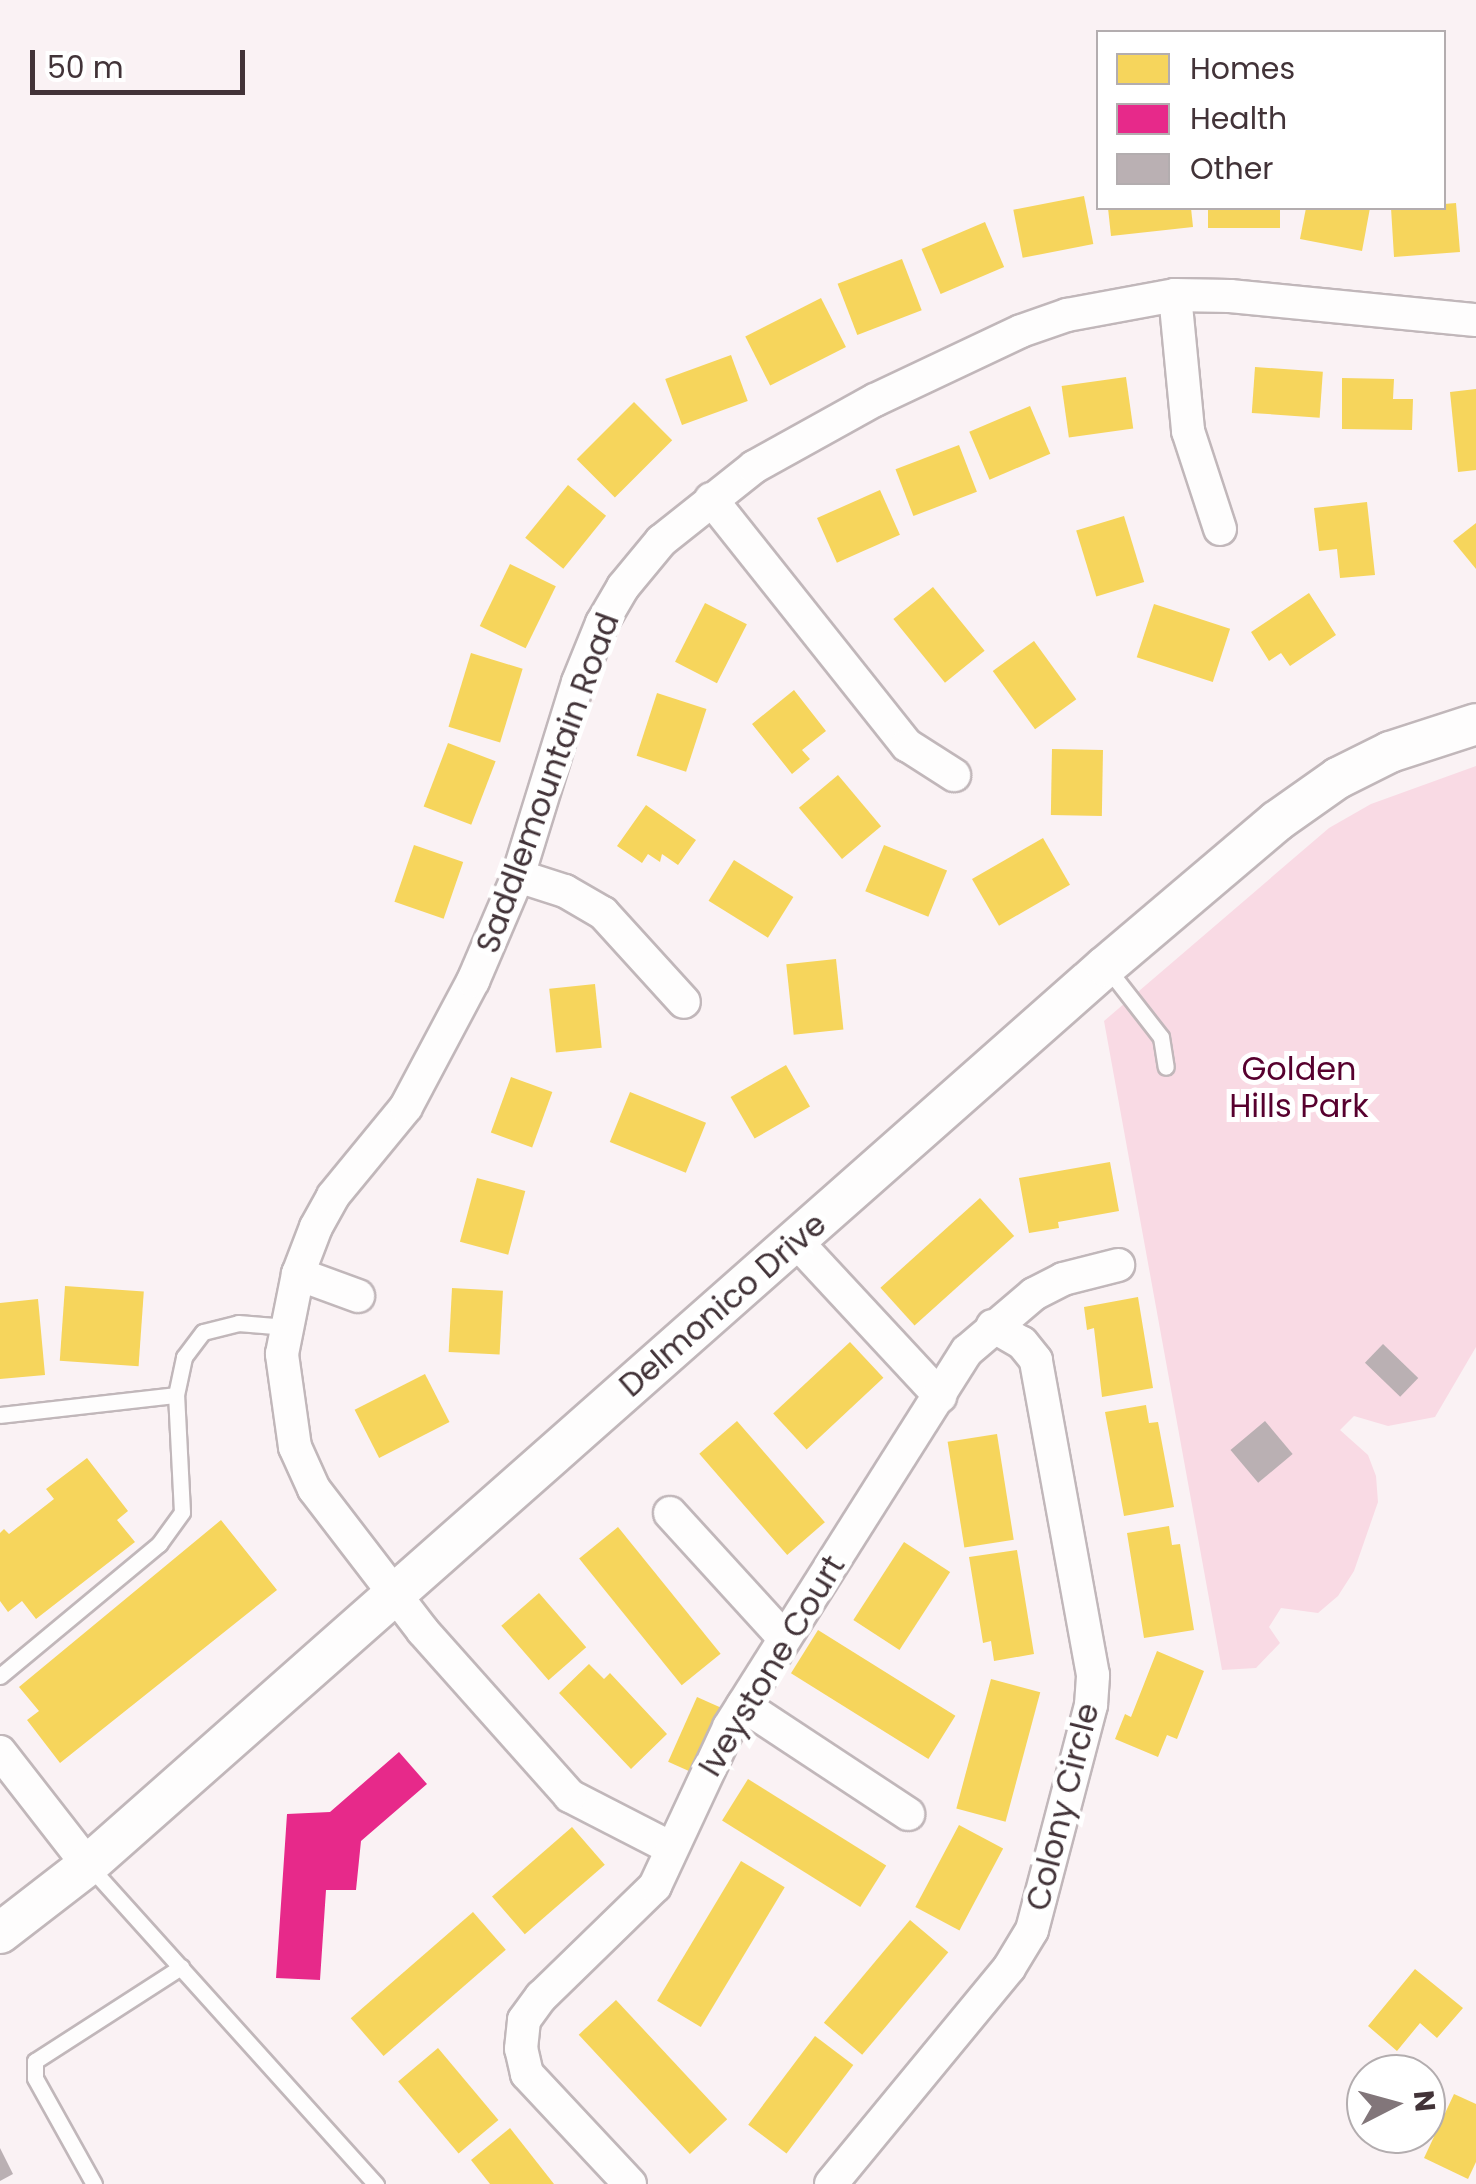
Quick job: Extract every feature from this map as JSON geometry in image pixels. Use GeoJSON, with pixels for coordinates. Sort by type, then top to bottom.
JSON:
{"type":"FeatureCollection","features":[{"type":"Feature","properties":{"kind":"street","name":"Saddlemountain Road"},"geometry":{"type":"LineString","coordinates":[[395,1593],[314,1489],[295,1447],[285,1403],[282,1354],[298,1274],[334,1196],[406,1107],[440,1047],[518,876],[578,682],[602,623],[623,587],[661,541],[754,466],[1020,331],[1067,314],[1175,295],[1230,296],[1476,320]]}},
{"type":"Feature","properties":{"kind":"street"},"geometry":{"type":"LineString","coordinates":[[1175,295],[1188,431],[1220,529]]}},
{"type":"Feature","properties":{"kind":"street"},"geometry":{"type":"LineString","coordinates":[[711,500],[907,745],[954,774]]}},
{"type":"Feature","properties":{"kind":"street","name":"Delmonico Drive"},"geometry":{"type":"LineString","coordinates":[[0,1933],[88,1865],[1106,966],[1277,821],[1338,778],[1425,739],[1476,724]]}},
{"type":"Feature","properties":{"kind":"street"},"geometry":{"type":"LineString","coordinates":[[518,876],[565,891],[603,913],[684,1002]]}},
{"type":"Feature","properties":{"kind":"street"},"geometry":{"type":"LineString","coordinates":[[796,1241],[940,1396]]}},
{"type":"Feature","properties":{"kind":"street","name":"Iveystone Court"},"geometry":{"type":"LineString","coordinates":[[672,1848],[742,1705],[967,1351],[992,1326],[1049,1286],[1118,1266]]}},
{"type":"Feature","properties":{"kind":"street"},"geometry":{"type":"LineString","coordinates":[[298,1274],[358,1296]]}},
{"type":"Feature","properties":{"kind":"street","name":"Colony Circle"},"geometry":{"type":"LineString","coordinates":[[830,2184],[1009,1968],[1032,1930],[1092,1705],[1093,1675],[1036,1360],[1022,1343],[992,1326]]}},
{"type":"Feature","properties":{"kind":"street"},"geometry":{"type":"LineString","coordinates":[[670,1513],[784,1638]]}},
{"type":"Feature","properties":{"kind":"street"},"geometry":{"type":"LineString","coordinates":[[395,1593],[423,1631],[570,1796],[672,1848],[656,1886],[541,1997],[524,2020],[520,2049],[527,2074],[630,2184]]}},
{"type":"Feature","properties":{"kind":"street"},"geometry":{"type":"LineString","coordinates":[[742,1705],[908,1814]]}},
{"type":"Feature","properties":{"kind":"street"},"geometry":{"type":"LineString","coordinates":[[0,1752],[88,1865]]}},
{"type":"Feature","properties":{"kind":"lane"},"geometry":{"type":"LineString","coordinates":[[1106,966],[1161,1037],[1166,1067]]}},
{"type":"Feature","properties":{"kind":"lane"},"geometry":{"type":"LineString","coordinates":[[0,1676],[159,1544],[182,1512],[176,1396],[184,1357],[203,1332],[238,1323],[286,1328]]}},
{"type":"Feature","properties":{"kind":"lane"},"geometry":{"type":"LineString","coordinates":[[0,1415],[176,1396]]}},
{"type":"Feature","properties":{"kind":"lane"},"geometry":{"type":"LineString","coordinates":[[88,1865],[376,2184]]}},
{"type":"Feature","properties":{"kind":"lane"},"geometry":{"type":"LineString","coordinates":[[94,2184],[35,2078],[35,2062],[181,1967]]}},
{"type":"Feature","properties":{"kind":"green space","name":"Golden Hills Park"},"geometry":{"type":"Polygon","coordinates":[[[1476,766],[1476,1347],[1435,1417],[1388,1426],[1354,1416],[1340,1430],[1368,1455],[1376,1476],[1378,1502],[1354,1571],[1338,1596],[1318,1613],[1281,1608],[1269,1627],[1280,1643],[1256,1668],[1222,1670],[1104,1021],[1329,828],[1371,804],[1476,766]]]}},
{"type":"Feature","properties":{"kind":"building: Homes"},"geometry":{"type":"Polygon","coordinates":[[[1084,196],[1093,244],[1023,258],[1013,210],[1084,196]]]}},
{"type":"Feature","properties":{"kind":"building: Homes"},"geometry":{"type":"Polygon","coordinates":[[[1456,203],[1460,252],[1394,257],[1391,210],[1446,210],[1446,204],[1456,203]]]}},
{"type":"Feature","properties":{"kind":"building: Homes"},"geometry":{"type":"Polygon","coordinates":[[[1108,210],[1191,210],[1193,227],[1111,236],[1108,210]]]}},
{"type":"Feature","properties":{"kind":"building: Homes"},"geometry":{"type":"Polygon","coordinates":[[[1208,210],[1280,210],[1280,228],[1208,228],[1208,210]]]}},
{"type":"Feature","properties":{"kind":"building: Homes"},"geometry":{"type":"Polygon","coordinates":[[[1306,210],[1370,210],[1362,251],[1300,239],[1306,210]]]}},
{"type":"Feature","properties":{"kind":"building: Homes"},"geometry":{"type":"Polygon","coordinates":[[[985,222],[1004,267],[941,294],[921,249],[985,222]]]}},
{"type":"Feature","properties":{"kind":"building: Homes"},"geometry":{"type":"Polygon","coordinates":[[[902,259],[922,310],[857,335],[838,284],[902,259]]]}},
{"type":"Feature","properties":{"kind":"building: Homes"},"geometry":{"type":"Polygon","coordinates":[[[821,298],[846,347],[770,386],[745,337],[821,298]]]}},
{"type":"Feature","properties":{"kind":"building: Homes"},"geometry":{"type":"Polygon","coordinates":[[[731,355],[748,401],[682,425],[665,379],[731,355]]]}},
{"type":"Feature","properties":{"kind":"building: Homes"},"geometry":{"type":"Polygon","coordinates":[[[1255,367],[1323,372],[1320,418],[1252,413],[1255,367]]]}},
{"type":"Feature","properties":{"kind":"building: Homes"},"geometry":{"type":"Polygon","coordinates":[[[1126,377],[1133,428],[1069,438],[1062,386],[1126,377]]]}},
{"type":"Feature","properties":{"kind":"building: Homes"},"geometry":{"type":"Polygon","coordinates":[[[1342,378],[1394,379],[1393,399],[1413,399],[1412,430],[1342,429],[1342,378]]]}},
{"type":"Feature","properties":{"kind":"building: Homes"},"geometry":{"type":"Polygon","coordinates":[[[1476,389],[1476,470],[1458,472],[1450,392],[1476,389]]]}},
{"type":"Feature","properties":{"kind":"building: Homes"},"geometry":{"type":"Polygon","coordinates":[[[634,402],[672,440],[615,497],[577,459],[634,402]]]}},
{"type":"Feature","properties":{"kind":"building: Homes"},"geometry":{"type":"Polygon","coordinates":[[[1030,406],[1050,454],[990,480],[969,432],[1030,406]]]}},
{"type":"Feature","properties":{"kind":"building: Homes"},"geometry":{"type":"Polygon","coordinates":[[[959,445],[977,492],[913,516],[896,469],[959,445]]]}},
{"type":"Feature","properties":{"kind":"building: Homes"},"geometry":{"type":"Polygon","coordinates":[[[568,485],[606,516],[563,569],[525,538],[568,485]]]}},
{"type":"Feature","properties":{"kind":"building: Homes"},"geometry":{"type":"Polygon","coordinates":[[[880,490],[900,535],[837,563],[817,518],[880,490]]]}},
{"type":"Feature","properties":{"kind":"building: Homes"},"geometry":{"type":"Polygon","coordinates":[[[1367,502],[1375,575],[1340,578],[1337,549],[1319,551],[1314,508],[1367,502]]]}},
{"type":"Feature","properties":{"kind":"building: Homes"},"geometry":{"type":"Polygon","coordinates":[[[1124,516],[1144,582],[1096,597],[1076,531],[1124,516]]]}},
{"type":"Feature","properties":{"kind":"building: Homes"},"geometry":{"type":"Polygon","coordinates":[[[1476,523],[1476,569],[1453,541],[1476,523]]]}},
{"type":"Feature","properties":{"kind":"building: Homes"},"geometry":{"type":"Polygon","coordinates":[[[510,564],[556,586],[526,648],[480,626],[510,564]]]}},
{"type":"Feature","properties":{"kind":"building: Homes"},"geometry":{"type":"Polygon","coordinates":[[[933,587],[985,651],[945,683],[893,619],[933,587]]]}},
{"type":"Feature","properties":{"kind":"building: Homes"},"geometry":{"type":"Polygon","coordinates":[[[1309,593],[1336,635],[1290,666],[1281,653],[1269,661],[1251,632],[1309,593]]]}},
{"type":"Feature","properties":{"kind":"building: Homes"},"geometry":{"type":"Polygon","coordinates":[[[705,603],[747,624],[717,683],[675,662],[705,603]]]}},
{"type":"Feature","properties":{"kind":"building: Homes"},"geometry":{"type":"Polygon","coordinates":[[[1154,604],[1230,629],[1213,682],[1137,657],[1154,604]]]}},
{"type":"Feature","properties":{"kind":"building: Homes"},"geometry":{"type":"Polygon","coordinates":[[[1034,641],[1076,699],[1035,729],[993,671],[1034,641]]]}},
{"type":"Feature","properties":{"kind":"building: Homes"},"geometry":{"type":"Polygon","coordinates":[[[471,653],[523,669],[500,742],[448,727],[471,653]]]}},
{"type":"Feature","properties":{"kind":"building: Homes"},"geometry":{"type":"Polygon","coordinates":[[[794,690],[826,731],[802,750],[810,759],[792,774],[752,724],[794,690]]]}},
{"type":"Feature","properties":{"kind":"building: Homes"},"geometry":{"type":"Polygon","coordinates":[[[657,693],[706,709],[686,772],[637,756],[657,693]]]}},
{"type":"Feature","properties":{"kind":"building: Homes"},"geometry":{"type":"Polygon","coordinates":[[[448,743],[496,761],[471,825],[424,806],[448,743]]]}},
{"type":"Feature","properties":{"kind":"building: Homes"},"geometry":{"type":"Polygon","coordinates":[[[1052,749],[1103,750],[1102,816],[1051,815],[1052,749]]]}},
{"type":"Feature","properties":{"kind":"building: Homes"},"geometry":{"type":"Polygon","coordinates":[[[838,775],[881,826],[842,859],[799,808],[838,775]]]}},
{"type":"Feature","properties":{"kind":"building: Homes"},"geometry":{"type":"Polygon","coordinates":[[[646,805],[696,840],[678,865],[662,854],[660,862],[648,854],[642,863],[617,846],[646,805]]]}},
{"type":"Feature","properties":{"kind":"building: Homes"},"geometry":{"type":"Polygon","coordinates":[[[1043,838],[1070,885],[999,926],[972,879],[1043,838]]]}},
{"type":"Feature","properties":{"kind":"building: Homes"},"geometry":{"type":"Polygon","coordinates":[[[414,845],[463,862],[444,919],[394,902],[414,845]]]}},
{"type":"Feature","properties":{"kind":"building: Homes"},"geometry":{"type":"Polygon","coordinates":[[[884,845],[947,870],[928,917],[865,891],[884,845]]]}},
{"type":"Feature","properties":{"kind":"building: Homes"},"geometry":{"type":"Polygon","coordinates":[[[734,860],[793,897],[768,938],[709,901],[734,860]]]}},
{"type":"Feature","properties":{"kind":"building: Homes"},"geometry":{"type":"Polygon","coordinates":[[[836,959],[843,1030],[794,1035],[786,964],[836,959]]]}},
{"type":"Feature","properties":{"kind":"building: Homes"},"geometry":{"type":"Polygon","coordinates":[[[595,984],[602,1048],[556,1052],[549,989],[595,984]]]}},
{"type":"Feature","properties":{"kind":"building: Homes"},"geometry":{"type":"Polygon","coordinates":[[[786,1065],[810,1107],[755,1139],[731,1097],[786,1065]]]}},
{"type":"Feature","properties":{"kind":"building: Homes"},"geometry":{"type":"Polygon","coordinates":[[[511,1077],[552,1092],[532,1147],[491,1132],[511,1077]]]}},
{"type":"Feature","properties":{"kind":"building: Homes"},"geometry":{"type":"Polygon","coordinates":[[[630,1092],[706,1123],[686,1173],[610,1142],[630,1092]]]}},
{"type":"Feature","properties":{"kind":"building: Homes"},"geometry":{"type":"Polygon","coordinates":[[[1110,1162],[1119,1211],[1058,1222],[1059,1228],[1029,1233],[1019,1178],[1110,1162]]]}},
{"type":"Feature","properties":{"kind":"building: Homes"},"geometry":{"type":"Polygon","coordinates":[[[477,1178],[525,1191],[508,1255],[460,1242],[477,1178]]]}},
{"type":"Feature","properties":{"kind":"building: Homes"},"geometry":{"type":"Polygon","coordinates":[[[980,1198],[1014,1236],[915,1326],[880,1288],[980,1198]]]}},
{"type":"Feature","properties":{"kind":"building: Homes"},"geometry":{"type":"Polygon","coordinates":[[[65,1286],[144,1292],[139,1366],[60,1361],[65,1286]]]}},
{"type":"Feature","properties":{"kind":"building: Homes"},"geometry":{"type":"Polygon","coordinates":[[[452,1288],[503,1291],[500,1355],[449,1352],[452,1288]]]}},
{"type":"Feature","properties":{"kind":"building: Homes"},"geometry":{"type":"Polygon","coordinates":[[[1138,1297],[1153,1388],[1102,1397],[1094,1328],[1087,1330],[1084,1307],[1138,1297]]]}},
{"type":"Feature","properties":{"kind":"building: Homes"},"geometry":{"type":"Polygon","coordinates":[[[38,1299],[45,1375],[0,1379],[0,1303],[38,1299]]]}},
{"type":"Feature","properties":{"kind":"building: Homes"},"geometry":{"type":"Polygon","coordinates":[[[850,1342],[883,1378],[807,1449],[773,1414],[850,1342]]]}},
{"type":"Feature","properties":{"kind":"building: Homes"},"geometry":{"type":"Polygon","coordinates":[[[425,1374],[450,1422],[379,1458],[355,1410],[425,1374]]]}},
{"type":"Feature","properties":{"kind":"building: Homes"},"geometry":{"type":"Polygon","coordinates":[[[1146,1405],[1149,1423],[1158,1422],[1174,1507],[1124,1516],[1105,1412],[1146,1405]]]}},
{"type":"Feature","properties":{"kind":"building: Homes"},"geometry":{"type":"Polygon","coordinates":[[[737,1421],[825,1522],[787,1555],[699,1454],[737,1421]]]}},
{"type":"Feature","properties":{"kind":"building: Homes"},"geometry":{"type":"Polygon","coordinates":[[[997,1434],[1014,1540],[964,1548],[948,1442],[997,1434]]]}},
{"type":"Feature","properties":{"kind":"building: Homes"},"geometry":{"type":"Polygon","coordinates":[[[87,1458],[128,1511],[117,1520],[135,1542],[36,1619],[22,1601],[8,1612],[0,1601],[0,1533],[4,1529],[9,1534],[54,1499],[46,1489],[87,1458]]]}},
{"type":"Feature","properties":{"kind":"building: Homes"},"geometry":{"type":"Polygon","coordinates":[[[221,1520],[277,1590],[60,1763],[27,1720],[39,1711],[19,1687],[221,1520]]]}},
{"type":"Feature","properties":{"kind":"building: Homes"},"geometry":{"type":"Polygon","coordinates":[[[1169,1526],[1172,1545],[1180,1544],[1194,1630],[1144,1638],[1127,1533],[1169,1526]]]}},
{"type":"Feature","properties":{"kind":"building: Homes"},"geometry":{"type":"Polygon","coordinates":[[[618,1527],[721,1654],[682,1685],[579,1558],[618,1527]]]}},
{"type":"Feature","properties":{"kind":"building: Homes"},"geometry":{"type":"Polygon","coordinates":[[[904,1542],[950,1572],[899,1650],[853,1620],[904,1542]]]}},
{"type":"Feature","properties":{"kind":"building: Homes"},"geometry":{"type":"Polygon","coordinates":[[[1017,1550],[1034,1654],[994,1661],[991,1641],[983,1643],[969,1557],[1017,1550]]]}},
{"type":"Feature","properties":{"kind":"building: Homes"},"geometry":{"type":"Polygon","coordinates":[[[539,1593],[586,1647],[549,1680],[501,1626],[539,1593]]]}},
{"type":"Feature","properties":{"kind":"building: Homes"},"geometry":{"type":"Polygon","coordinates":[[[818,1630],[955,1716],[928,1759],[791,1673],[818,1630]]]}},
{"type":"Feature","properties":{"kind":"building: Homes"},"geometry":{"type":"Polygon","coordinates":[[[1157,1651],[1204,1671],[1177,1739],[1167,1735],[1158,1757],[1115,1739],[1125,1714],[1131,1717],[1157,1651]]]}},
{"type":"Feature","properties":{"kind":"building: Homes"},"geometry":{"type":"Polygon","coordinates":[[[589,1664],[604,1679],[610,1673],[667,1734],[631,1769],[559,1693],[589,1664]]]}},
{"type":"Feature","properties":{"kind":"building: Homes"},"geometry":{"type":"Polygon","coordinates":[[[991,1679],[1040,1692],[1006,1822],[956,1808],[991,1679]]]}},
{"type":"Feature","properties":{"kind":"building: Homes"},"geometry":{"type":"Polygon","coordinates":[[[697,1697],[722,1708],[693,1773],[668,1762],[697,1697]]]}},
{"type":"Feature","properties":{"kind":"building: Homes"},"geometry":{"type":"Polygon","coordinates":[[[748,1779],[886,1865],[860,1907],[722,1821],[748,1779]]]}},
{"type":"Feature","properties":{"kind":"building: Homes"},"geometry":{"type":"Polygon","coordinates":[[[959,1825],[1003,1848],[959,1931],[915,1907],[959,1825]]]}},
{"type":"Feature","properties":{"kind":"building: Homes"},"geometry":{"type":"Polygon","coordinates":[[[572,1827],[605,1865],[525,1934],[492,1897],[572,1827]]]}},
{"type":"Feature","properties":{"kind":"building: Homes"},"geometry":{"type":"Polygon","coordinates":[[[741,1861],[785,1887],[701,2027],[657,2001],[741,1861]]]}},
{"type":"Feature","properties":{"kind":"building: Homes"},"geometry":{"type":"Polygon","coordinates":[[[473,1912],[506,1950],[384,2056],[351,2018],[473,1912]]]}},
{"type":"Feature","properties":{"kind":"building: Homes"},"geometry":{"type":"Polygon","coordinates":[[[910,1920],[948,1952],[862,2055],[824,2023],[910,1920]]]}},
{"type":"Feature","properties":{"kind":"building: Homes"},"geometry":{"type":"Polygon","coordinates":[[[1415,1969],[1463,2008],[1437,2038],[1420,2023],[1397,2051],[1368,2026],[1415,1969]]]}},
{"type":"Feature","properties":{"kind":"building: Homes"},"geometry":{"type":"Polygon","coordinates":[[[616,2000],[727,2119],[690,2154],[579,2035],[616,2000]]]}},
{"type":"Feature","properties":{"kind":"building: Homes"},"geometry":{"type":"Polygon","coordinates":[[[815,2036],[853,2065],[787,2154],[748,2125],[815,2036]]]}},
{"type":"Feature","properties":{"kind":"building: Homes"},"geometry":{"type":"Polygon","coordinates":[[[438,2048],[498,2120],[459,2153],[398,2081],[438,2048]]]}},
{"type":"Feature","properties":{"kind":"building: Homes"},"geometry":{"type":"Polygon","coordinates":[[[1454,2094],[1476,2104],[1476,2162],[1468,2179],[1424,2158],[1426,2154],[1446,2154],[1446,2111],[1454,2094]]]}},
{"type":"Feature","properties":{"kind":"building: Homes"},"geometry":{"type":"Polygon","coordinates":[[[510,2128],[554,2184],[490,2184],[471,2160],[510,2128]]]}},
{"type":"Feature","properties":{"kind":"building: Health"},"geometry":{"type":"Polygon","coordinates":[[[399,1752],[427,1784],[361,1841],[356,1890],[326,1890],[320,1980],[276,1978],[287,1814],[330,1812],[399,1752]]]}},
{"type":"Feature","properties":{"kind":"building: Other"},"geometry":{"type":"Polygon","coordinates":[[[1383,1344],[1418,1378],[1400,1397],[1365,1363],[1383,1344]]]}},
{"type":"Feature","properties":{"kind":"building: Other"},"geometry":{"type":"Polygon","coordinates":[[[1265,1421],[1293,1454],[1258,1483],[1231,1450],[1265,1421]]]}},
{"type":"Feature","properties":{"kind":"building: Other"},"geometry":{"type":"Polygon","coordinates":[[[0,2148],[13,2174],[0,2181],[0,2148]]]}}]}
